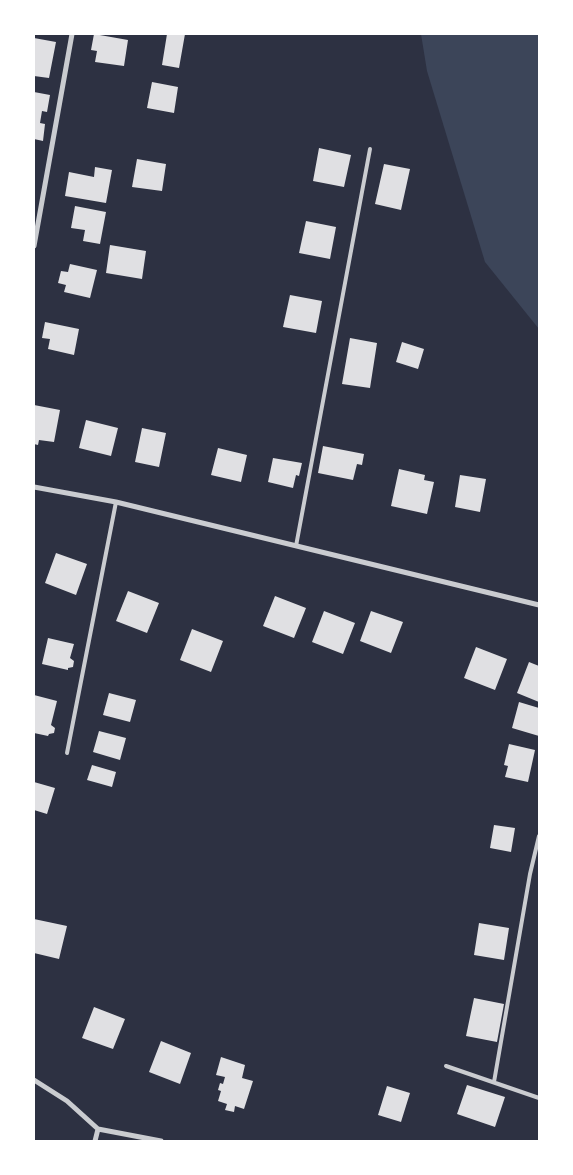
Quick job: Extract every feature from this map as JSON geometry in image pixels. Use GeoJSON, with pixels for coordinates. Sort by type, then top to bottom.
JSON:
{"type":"FeatureCollection","features":[{"type":"Feature","properties":{"kind":"street"},"geometry":{"type":"LineString","coordinates":[[34,246],[72,34]]}},
{"type":"Feature","properties":{"kind":"street"},"geometry":{"type":"LineString","coordinates":[[34,487],[116,502],[539,605]]}},
{"type":"Feature","properties":{"kind":"street"},"geometry":{"type":"LineString","coordinates":[[34,1080],[67,1101],[98,1129],[161,1141]]}},
{"type":"Feature","properties":{"kind":"street"},"geometry":{"type":"LineString","coordinates":[[95,1141],[98,1129]]}},
{"type":"Feature","properties":{"kind":"lane"},"geometry":{"type":"LineString","coordinates":[[296,546],[370,149]]}},
{"type":"Feature","properties":{"kind":"lane"},"geometry":{"type":"LineString","coordinates":[[67,753],[116,502]]}},
{"type":"Feature","properties":{"kind":"lane"},"geometry":{"type":"LineString","coordinates":[[494,1082],[530,874],[539,836]]}},
{"type":"Feature","properties":{"kind":"lane"},"geometry":{"type":"LineString","coordinates":[[446,1066],[539,1098]]}},
{"type":"Feature","properties":{"kind":"shaded area"},"geometry":{"type":"Polygon","coordinates":[[[421,34],[539,34],[539,329],[485,262],[427,71],[421,34]]]}},
{"type":"Feature","properties":{"kind":"building"},"geometry":{"type":"Polygon","coordinates":[[[94,34],[128,40],[124,66],[95,62],[97,51],[91,50],[94,34]]]}},
{"type":"Feature","properties":{"kind":"building"},"geometry":{"type":"Polygon","coordinates":[[[167,34],[185,34],[179,68],[162,65],[167,34]]]}},
{"type":"Feature","properties":{"kind":"building"},"geometry":{"type":"Polygon","coordinates":[[[34,38],[56,42],[49,78],[34,76],[34,38]]]}},
{"type":"Feature","properties":{"kind":"building"},"geometry":{"type":"Polygon","coordinates":[[[152,82],[178,87],[174,113],[147,108],[152,82]]]}},
{"type":"Feature","properties":{"kind":"building"},"geometry":{"type":"Polygon","coordinates":[[[34,92],[50,95],[47,112],[42,111],[40,123],[45,124],[43,141],[34,139],[34,92]]]}},
{"type":"Feature","properties":{"kind":"building"},"geometry":{"type":"Polygon","coordinates":[[[319,148],[351,155],[344,187],[313,181],[319,148]]]}},
{"type":"Feature","properties":{"kind":"building"},"geometry":{"type":"Polygon","coordinates":[[[137,159],[166,164],[162,191],[132,187],[137,159]]]}},
{"type":"Feature","properties":{"kind":"building"},"geometry":{"type":"Polygon","coordinates":[[[384,164],[410,169],[401,210],[375,204],[384,164]]]}},
{"type":"Feature","properties":{"kind":"building"},"geometry":{"type":"Polygon","coordinates":[[[95,167],[112,170],[106,203],[65,196],[69,172],[94,177],[95,167]]]}},
{"type":"Feature","properties":{"kind":"building"},"geometry":{"type":"Polygon","coordinates":[[[75,206],[106,212],[100,244],[83,241],[85,230],[71,228],[75,206]]]}},
{"type":"Feature","properties":{"kind":"building"},"geometry":{"type":"Polygon","coordinates":[[[306,221],[336,227],[330,259],[299,253],[306,221]]]}},
{"type":"Feature","properties":{"kind":"building"},"geometry":{"type":"Polygon","coordinates":[[[110,245],[146,251],[142,279],[106,273],[110,245]]]}},
{"type":"Feature","properties":{"kind":"building"},"geometry":{"type":"Polygon","coordinates":[[[70,264],[97,270],[90,298],[64,292],[66,285],[58,283],[61,271],[68,272],[70,264]]]}},
{"type":"Feature","properties":{"kind":"building"},"geometry":{"type":"Polygon","coordinates":[[[290,295],[322,301],[316,333],[283,327],[290,295]]]}},
{"type":"Feature","properties":{"kind":"building"},"geometry":{"type":"Polygon","coordinates":[[[45,322],[79,329],[74,355],[48,349],[50,339],[42,338],[45,322]]]}},
{"type":"Feature","properties":{"kind":"building"},"geometry":{"type":"Polygon","coordinates":[[[350,338],[377,343],[370,388],[342,384],[350,338]]]}},
{"type":"Feature","properties":{"kind":"building"},"geometry":{"type":"Polygon","coordinates":[[[402,342],[424,349],[418,369],[396,362],[402,342]]]}},
{"type":"Feature","properties":{"kind":"building"},"geometry":{"type":"Polygon","coordinates":[[[34,405],[60,410],[54,442],[39,440],[38,445],[34,444],[34,405]]]}},
{"type":"Feature","properties":{"kind":"building"},"geometry":{"type":"Polygon","coordinates":[[[86,420],[118,428],[111,456],[79,448],[86,420]]]}},
{"type":"Feature","properties":{"kind":"building"},"geometry":{"type":"Polygon","coordinates":[[[142,428],[166,433],[159,467],[135,462],[142,428]]]}},
{"type":"Feature","properties":{"kind":"building"},"geometry":{"type":"Polygon","coordinates":[[[323,446],[364,454],[362,465],[357,464],[353,480],[318,473],[323,446]]]}},
{"type":"Feature","properties":{"kind":"building"},"geometry":{"type":"Polygon","coordinates":[[[218,448],[247,455],[241,482],[211,475],[218,448]]]}},
{"type":"Feature","properties":{"kind":"building"},"geometry":{"type":"Polygon","coordinates":[[[273,458],[302,463],[299,476],[296,475],[293,488],[268,482],[273,458]]]}},
{"type":"Feature","properties":{"kind":"building"},"geometry":{"type":"Polygon","coordinates":[[[399,469],[425,475],[424,480],[434,482],[427,514],[391,506],[399,469]]]}},
{"type":"Feature","properties":{"kind":"building"},"geometry":{"type":"Polygon","coordinates":[[[460,475],[486,479],[480,512],[455,507],[460,475]]]}},
{"type":"Feature","properties":{"kind":"building"},"geometry":{"type":"Polygon","coordinates":[[[56,553],[87,564],[76,595],[45,583],[56,553]]]}},
{"type":"Feature","properties":{"kind":"building"},"geometry":{"type":"Polygon","coordinates":[[[128,591],[159,603],[147,633],[116,621],[128,591]]]}},
{"type":"Feature","properties":{"kind":"building"},"geometry":{"type":"Polygon","coordinates":[[[275,596],[306,608],[294,638],[263,626],[275,596]]]}},
{"type":"Feature","properties":{"kind":"building"},"geometry":{"type":"Polygon","coordinates":[[[324,611],[355,623],[343,654],[312,642],[324,611]]]}},
{"type":"Feature","properties":{"kind":"building"},"geometry":{"type":"Polygon","coordinates":[[[371,611],[403,622],[391,653],[360,641],[371,611]]]}},
{"type":"Feature","properties":{"kind":"building"},"geometry":{"type":"Polygon","coordinates":[[[192,629],[223,641],[211,672],[180,660],[192,629]]]}},
{"type":"Feature","properties":{"kind":"building"},"geometry":{"type":"Polygon","coordinates":[[[48,638],[74,644],[70,658],[74,661],[73,667],[68,668],[68,670],[42,664],[48,638]]]}},
{"type":"Feature","properties":{"kind":"building"},"geometry":{"type":"Polygon","coordinates":[[[476,647],[507,659],[495,690],[464,678],[476,647]]]}},
{"type":"Feature","properties":{"kind":"building"},"geometry":{"type":"Polygon","coordinates":[[[529,662],[539,666],[539,702],[517,693],[529,662]]]}},
{"type":"Feature","properties":{"kind":"building"},"geometry":{"type":"Polygon","coordinates":[[[109,693],[136,700],[130,722],[103,715],[109,693]]]}},
{"type":"Feature","properties":{"kind":"building"},"geometry":{"type":"Polygon","coordinates":[[[34,695],[57,701],[51,725],[55,728],[54,733],[48,736],[34,733],[34,695]]]}},
{"type":"Feature","properties":{"kind":"building"},"geometry":{"type":"Polygon","coordinates":[[[519,702],[539,708],[539,736],[512,728],[519,702]]]}},
{"type":"Feature","properties":{"kind":"building"},"geometry":{"type":"Polygon","coordinates":[[[99,731],[126,738],[120,760],[93,752],[99,731]]]}},
{"type":"Feature","properties":{"kind":"building"},"geometry":{"type":"Polygon","coordinates":[[[509,744],[535,750],[528,782],[505,777],[508,766],[504,765],[509,744]]]}},
{"type":"Feature","properties":{"kind":"building"},"geometry":{"type":"Polygon","coordinates":[[[92,765],[116,772],[112,787],[87,780],[92,765]]]}},
{"type":"Feature","properties":{"kind":"building"},"geometry":{"type":"Polygon","coordinates":[[[34,782],[55,788],[47,814],[34,810],[34,782]]]}},
{"type":"Feature","properties":{"kind":"building"},"geometry":{"type":"Polygon","coordinates":[[[494,825],[515,828],[511,852],[490,848],[494,825]]]}},
{"type":"Feature","properties":{"kind":"building"},"geometry":{"type":"Polygon","coordinates":[[[34,919],[67,926],[59,959],[34,953],[34,919]]]}},
{"type":"Feature","properties":{"kind":"building"},"geometry":{"type":"Polygon","coordinates":[[[479,923],[509,928],[504,960],[474,955],[479,923]]]}},
{"type":"Feature","properties":{"kind":"building"},"geometry":{"type":"Polygon","coordinates":[[[474,998],[504,1004],[497,1042],[466,1036],[474,998]]]}},
{"type":"Feature","properties":{"kind":"building"},"geometry":{"type":"Polygon","coordinates":[[[94,1007],[125,1019],[113,1049],[82,1038],[94,1007]]]}},
{"type":"Feature","properties":{"kind":"building"},"geometry":{"type":"Polygon","coordinates":[[[161,1041],[191,1053],[180,1084],[149,1072],[161,1041]]]}},
{"type":"Feature","properties":{"kind":"building"},"geometry":{"type":"Polygon","coordinates":[[[221,1057],[245,1065],[242,1078],[253,1081],[244,1109],[235,1106],[234,1112],[225,1110],[227,1104],[218,1101],[221,1091],[218,1090],[220,1083],[223,1084],[225,1077],[216,1075],[221,1057]]]}},
{"type":"Feature","properties":{"kind":"building"},"geometry":{"type":"Polygon","coordinates":[[[467,1085],[505,1097],[495,1127],[457,1114],[467,1085]]]}},
{"type":"Feature","properties":{"kind":"building"},"geometry":{"type":"Polygon","coordinates":[[[387,1086],[410,1093],[401,1122],[378,1115],[387,1086]]]}}]}
